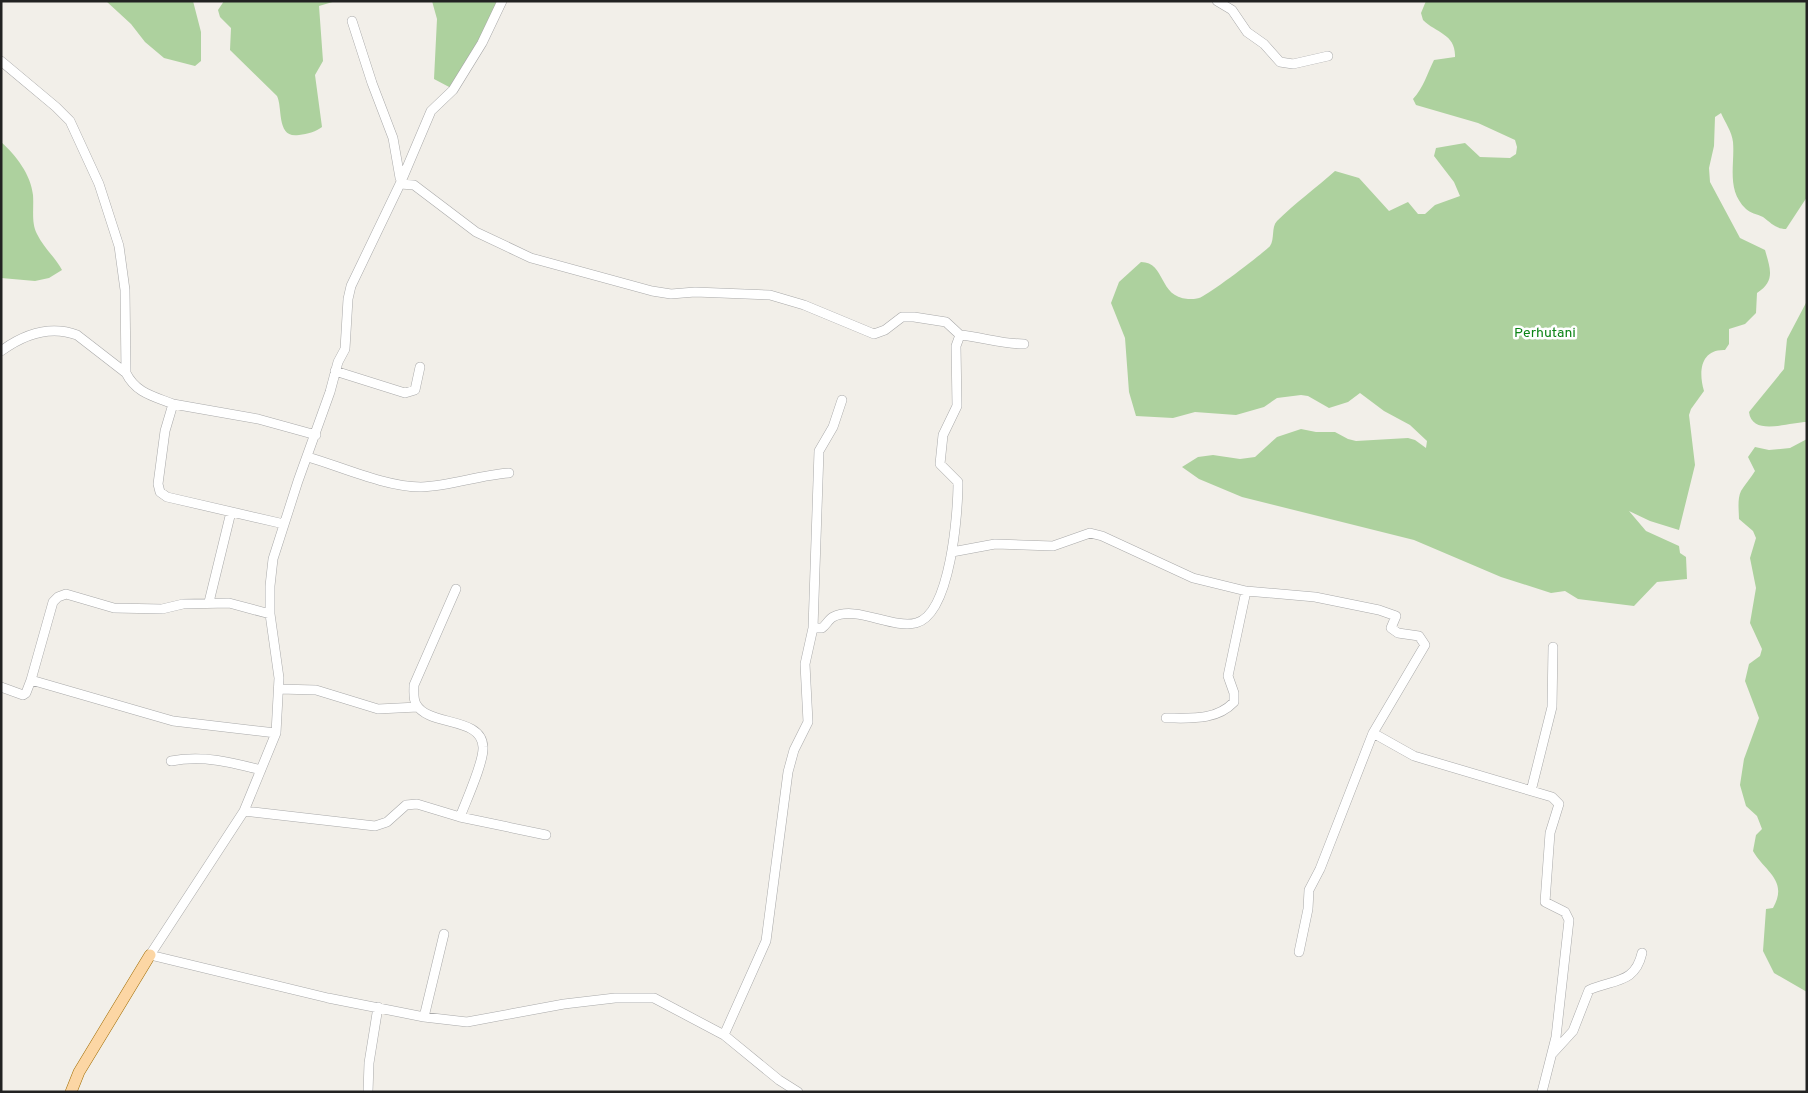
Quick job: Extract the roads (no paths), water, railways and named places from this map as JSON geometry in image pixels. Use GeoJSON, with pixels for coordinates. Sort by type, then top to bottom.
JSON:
{"type":"FeatureCollection","features":[{"type":"Feature","properties":{"kind":"main road"},"geometry":{"type":"LineString","coordinates":[[71,1092],[79,1072],[150,955]]}},
{"type":"Feature","properties":{"kind":"street"},"geometry":{"type":"LineString","coordinates":[[502,1],[482,43],[453,90],[430,111],[400,182],[351,286],[348,299],[346,343],[273,559],[270,586],[270,614],[279,690],[276,733],[244,811],[150,955],[219,974],[378,1008],[424,1017],[472,1022],[564,1004],[639,996],[654,998],[724,1035],[779,1080],[798,1092]]}},
{"type":"Feature","properties":{"kind":"street"},"geometry":{"type":"LineString","coordinates":[[1217,1],[1232,10],[1247,32],[1264,44],[1280,62],[1293,64],[1328,56]]}},
{"type":"Feature","properties":{"kind":"street"},"geometry":{"type":"LineString","coordinates":[[352,22],[372,84],[393,138],[400,182]]}},
{"type":"Feature","properties":{"kind":"street"},"geometry":{"type":"LineString","coordinates":[[1,62],[56,107],[70,121],[99,184],[119,246],[125,290],[126,373],[131,384],[141,392],[173,404],[258,419],[316,435]]}},
{"type":"Feature","properties":{"kind":"street"},"geometry":{"type":"LineString","coordinates":[[400,182],[414,185],[476,232],[531,258],[576,272],[671,294],[695,292],[770,295],[804,305],[874,334],[885,330],[902,317],[914,317],[946,322],[960,335],[983,337],[1006,344],[1024,344]]}},
{"type":"Feature","properties":{"kind":"street"},"geometry":{"type":"LineString","coordinates":[[1,351],[28,334],[70,332],[77,335],[126,373]]}},
{"type":"Feature","properties":{"kind":"street"},"geometry":{"type":"LineString","coordinates":[[813,628],[822,628],[833,617],[848,614],[915,623],[924,620],[943,591],[952,552],[958,508],[958,482],[940,464],[944,435],[957,406],[956,346],[960,335]]}},
{"type":"Feature","properties":{"kind":"street"},"geometry":{"type":"LineString","coordinates":[[335,372],[412,393],[415,390],[420,367]]}},
{"type":"Feature","properties":{"kind":"street"},"geometry":{"type":"LineString","coordinates":[[724,1035],[766,941],[788,772],[794,750],[808,722],[805,664],[813,628],[819,451],[833,427],[842,400]]}},
{"type":"Feature","properties":{"kind":"street"},"geometry":{"type":"LineString","coordinates":[[173,404],[165,431],[158,484],[160,492],[167,497],[284,524]]}},
{"type":"Feature","properties":{"kind":"street"},"geometry":{"type":"LineString","coordinates":[[308,456],[380,480],[419,487],[509,473]]}},
{"type":"Feature","properties":{"kind":"street"},"geometry":{"type":"LineString","coordinates":[[210,602],[230,512]]}},
{"type":"Feature","properties":{"kind":"street"},"geometry":{"type":"LineString","coordinates":[[952,552],[970,551],[995,544],[1053,546],[1090,533],[1102,536],[1194,578],[1246,591],[1315,597],[1379,610],[1396,616],[1391,628],[1398,633],[1419,636],[1425,646],[1373,733],[1320,869],[1309,890],[1308,909],[1299,952]]}},
{"type":"Feature","properties":{"kind":"street"},"geometry":{"type":"LineString","coordinates":[[456,589],[414,685],[415,703],[424,712],[474,730],[482,739],[483,754],[460,817]]}},
{"type":"Feature","properties":{"kind":"street"},"geometry":{"type":"LineString","coordinates":[[1166,718],[1202,717],[1228,709],[1234,702],[1234,693],[1228,676],[1246,591]]}},
{"type":"Feature","properties":{"kind":"street"},"geometry":{"type":"LineString","coordinates":[[1,688],[23,695],[26,693],[53,602],[58,597],[72,595],[114,608],[131,609],[162,609],[183,604],[210,602],[230,603],[270,614]]}},
{"type":"Feature","properties":{"kind":"street"},"geometry":{"type":"LineString","coordinates":[[1531,790],[1552,706],[1554,647]]}},
{"type":"Feature","properties":{"kind":"street"},"geometry":{"type":"LineString","coordinates":[[31,680],[173,721],[276,733]]}},
{"type":"Feature","properties":{"kind":"street"},"geometry":{"type":"LineString","coordinates":[[279,690],[300,688],[316,690],[378,709],[418,707]]}},
{"type":"Feature","properties":{"kind":"street"},"geometry":{"type":"LineString","coordinates":[[1373,733],[1414,756],[1531,790],[1552,797],[1559,804],[1550,833],[1545,902],[1565,912],[1569,920],[1562,996],[1552,1054],[1542,1092]]}},
{"type":"Feature","properties":{"kind":"street"},"geometry":{"type":"LineString","coordinates":[[171,761],[185,758],[216,759],[261,770]]}},
{"type":"Feature","properties":{"kind":"street"},"geometry":{"type":"LineString","coordinates":[[244,811],[375,826],[387,822],[406,805],[416,804],[460,817],[546,835]]}},
{"type":"Feature","properties":{"kind":"street"},"geometry":{"type":"LineString","coordinates":[[424,1017],[444,934]]}},
{"type":"Feature","properties":{"kind":"street"},"geometry":{"type":"LineString","coordinates":[[1552,1054],[1573,1031],[1589,990],[1631,975],[1639,965],[1642,953]]}},
{"type":"Feature","properties":{"kind":"street"},"geometry":{"type":"LineString","coordinates":[[368,1092],[369,1063],[378,1008]]}},
{"type":"Feature","properties":{"kind":"park label","name":"Perhutani"},"geometry":{"type":"Point","coordinates":[1545,333]}}]}
